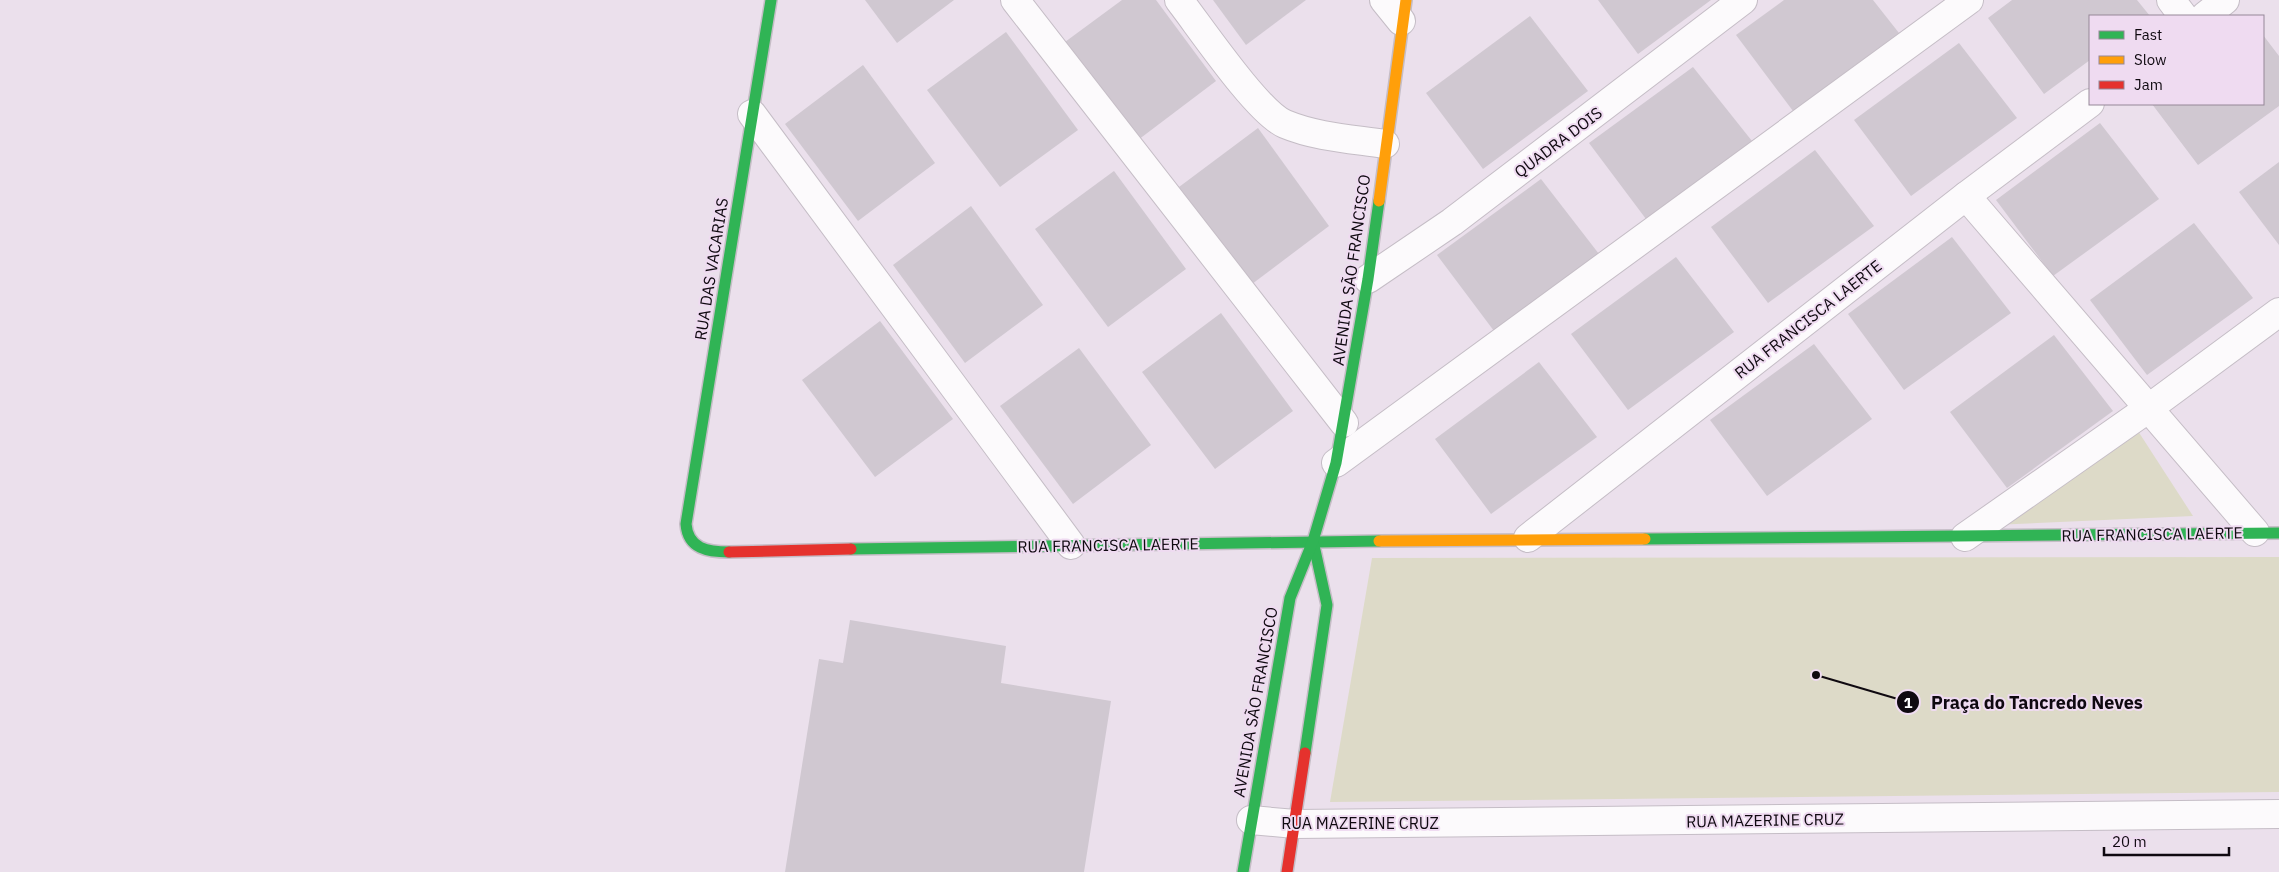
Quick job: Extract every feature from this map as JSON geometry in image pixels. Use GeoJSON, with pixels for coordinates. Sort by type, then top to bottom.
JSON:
{"type":"FeatureCollection","features":[{"type":"Feature","properties":{"kind":"street","name":"RUA DAS VACARIAS"},"geometry":{"type":"LineString","coordinates":[[691,543],[686,532],[686,524],[772,0]]}},
{"type":"Feature","properties":{"kind":"street"},"geometry":{"type":"LineString","coordinates":[[1015,0],[1344,423]]}},
{"type":"Feature","properties":{"kind":"street"},"geometry":{"type":"LineString","coordinates":[[1180,0],[1262,108],[1283,124],[1319,134],[1385,144]]}},
{"type":"Feature","properties":{"kind":"street"},"geometry":{"type":"LineString","coordinates":[[1384,0],[1404,11]]}},
{"type":"Feature","properties":{"kind":"street","name":"QUADRA DOIS"},"geometry":{"type":"LineString","coordinates":[[1368,279],[1452,222],[1743,0]]}},
{"type":"Feature","properties":{"kind":"street"},"geometry":{"type":"LineString","coordinates":[[1336,463],[1969,0]]}},
{"type":"Feature","properties":{"kind":"street"},"geometry":{"type":"LineString","coordinates":[[2172,0],[2182,15]]}},
{"type":"Feature","properties":{"kind":"street"},"geometry":{"type":"LineString","coordinates":[[2206,15],[2225,0]]}},
{"type":"Feature","properties":{"kind":"street","name":"AVENIDA SÃO FRANCISCO"},"geometry":{"type":"LineString","coordinates":[[1243,872],[1290,598],[1313,541],[1336,463],[1344,423],[1368,279],[1404,11]]}},
{"type":"Feature","properties":{"kind":"street","name":"RUA FRANCISCA LAERTE"},"geometry":{"type":"LineString","coordinates":[[1528,538],[1966,196],[2089,104]]}},
{"type":"Feature","properties":{"kind":"street"},"geometry":{"type":"LineString","coordinates":[[752,114],[1071,546]]}},
{"type":"Feature","properties":{"kind":"street"},"geometry":{"type":"LineString","coordinates":[[1966,196],[2149,408],[2267,532]]}},
{"type":"Feature","properties":{"kind":"street"},"geometry":{"type":"LineString","coordinates":[[1964,537],[2149,408],[2279,312]]}},
{"type":"Feature","properties":{"kind":"street","name":"RUA FRANCISCA LAERTE"},"geometry":{"type":"LineString","coordinates":[[691,543],[700,550],[713,552],[1528,538],[1964,537],[2267,532]]}},
{"type":"Feature","properties":{"kind":"street","name":"AVENIDA SÃO FRANCISCO"},"geometry":{"type":"LineString","coordinates":[[1287,872],[1326,606],[1313,541]]}},
{"type":"Feature","properties":{"kind":"street","name":"RUA MAZERINE CRUZ"},"geometry":{"type":"LineString","coordinates":[[1251,820],[1295,824],[2279,814]]}},
{"type":"Feature","properties":{"kind":"shaded area"},"geometry":{"type":"Polygon","coordinates":[[[2138,431],[2193,516],[1993,525],[2138,431]]]}},
{"type":"Feature","properties":{"kind":"shaded area"},"geometry":{"type":"Polygon","coordinates":[[[2279,557],[2279,792],[1330,802],[1372,558],[2279,557]]]}},
{"type":"Feature","properties":{"kind":"building"},"geometry":{"type":"Polygon","coordinates":[[[865,0],[954,0],[897,43],[865,0]]]}},
{"type":"Feature","properties":{"kind":"building"},"geometry":{"type":"Polygon","coordinates":[[[1122,0],[1156,0],[1216,81],[1138,140],[1065,42],[1122,0]]]}},
{"type":"Feature","properties":{"kind":"building"},"geometry":{"type":"Polygon","coordinates":[[[1213,0],[1306,0],[1246,45],[1213,0]]]}},
{"type":"Feature","properties":{"kind":"building"},"geometry":{"type":"Polygon","coordinates":[[[1598,0],[1711,0],[1638,54],[1598,0]]]}},
{"type":"Feature","properties":{"kind":"building"},"geometry":{"type":"Polygon","coordinates":[[[1784,0],[1873,0],[1899,33],[1793,111],[1736,35],[1784,0]]]}},
{"type":"Feature","properties":{"kind":"building"},"geometry":{"type":"Polygon","coordinates":[[[2012,0],[2137,0],[2149,15],[2089,15],[2089,61],[2044,94],[1988,18],[2012,0]]]}},
{"type":"Feature","properties":{"kind":"building"},"geometry":{"type":"Polygon","coordinates":[[[1530,16],[1588,91],[1483,169],[1426,93],[1530,16]]]}},
{"type":"Feature","properties":{"kind":"building"},"geometry":{"type":"Polygon","coordinates":[[[1006,32],[1078,130],[1000,187],[927,90],[1006,32]]]}},
{"type":"Feature","properties":{"kind":"building"},"geometry":{"type":"Polygon","coordinates":[[[2264,36],[2279,56],[2279,106],[2198,165],[2153,105],[2264,105],[2264,36]]]}},
{"type":"Feature","properties":{"kind":"building"},"geometry":{"type":"Polygon","coordinates":[[[1959,43],[2017,118],[1911,196],[1854,120],[1959,43]]]}},
{"type":"Feature","properties":{"kind":"building"},"geometry":{"type":"Polygon","coordinates":[[[863,65],[935,163],[858,221],[785,124],[863,65]]]}},
{"type":"Feature","properties":{"kind":"building"},"geometry":{"type":"Polygon","coordinates":[[[1693,67],[1752,141],[1646,219],[1589,143],[1693,67]]]}},
{"type":"Feature","properties":{"kind":"building"},"geometry":{"type":"Polygon","coordinates":[[[2100,123],[2159,199],[2053,276],[1996,200],[2100,123]]]}},
{"type":"Feature","properties":{"kind":"building"},"geometry":{"type":"Polygon","coordinates":[[[1258,128],[1329,226],[1252,284],[1179,187],[1258,128]]]}},
{"type":"Feature","properties":{"kind":"building"},"geometry":{"type":"Polygon","coordinates":[[[1815,150],[1874,226],[1768,303],[1711,227],[1815,150]]]}},
{"type":"Feature","properties":{"kind":"building"},"geometry":{"type":"Polygon","coordinates":[[[2279,162],[2279,245],[2239,192],[2279,162]]]}},
{"type":"Feature","properties":{"kind":"building"},"geometry":{"type":"Polygon","coordinates":[[[1114,171],[1186,269],[1108,327],[1035,229],[1114,171]]]}},
{"type":"Feature","properties":{"kind":"building"},"geometry":{"type":"Polygon","coordinates":[[[1541,179],[1599,254],[1494,331],[1437,255],[1541,179]]]}},
{"type":"Feature","properties":{"kind":"building"},"geometry":{"type":"Polygon","coordinates":[[[971,206],[1043,305],[965,363],[893,265],[971,206]]]}},
{"type":"Feature","properties":{"kind":"building"},"geometry":{"type":"Polygon","coordinates":[[[2194,223],[2253,298],[2147,375],[2090,300],[2194,223]]]}},
{"type":"Feature","properties":{"kind":"building"},"geometry":{"type":"Polygon","coordinates":[[[1952,237],[2011,313],[1904,390],[1848,314],[1952,237]]]}},
{"type":"Feature","properties":{"kind":"building"},"geometry":{"type":"Polygon","coordinates":[[[1676,257],[1734,332],[1628,410],[1571,334],[1676,257]]]}},
{"type":"Feature","properties":{"kind":"building"},"geometry":{"type":"Polygon","coordinates":[[[1221,313],[1293,411],[1215,469],[1142,372],[1221,313]]]}},
{"type":"Feature","properties":{"kind":"building"},"geometry":{"type":"Polygon","coordinates":[[[880,321],[953,419],[875,477],[802,380],[880,321]]]}},
{"type":"Feature","properties":{"kind":"building"},"geometry":{"type":"Polygon","coordinates":[[[2054,335],[2113,411],[2007,488],[1950,412],[2054,335]]]}},
{"type":"Feature","properties":{"kind":"building"},"geometry":{"type":"Polygon","coordinates":[[[1814,344],[1872,419],[1767,496],[1710,420],[1814,344]]]}},
{"type":"Feature","properties":{"kind":"building"},"geometry":{"type":"Polygon","coordinates":[[[1079,348],[1151,445],[1073,504],[1000,406],[1079,348]]]}},
{"type":"Feature","properties":{"kind":"building"},"geometry":{"type":"Polygon","coordinates":[[[1539,362],[1597,437],[1491,514],[1435,439],[1539,362]]]}},
{"type":"Feature","properties":{"kind":"building"},"geometry":{"type":"Polygon","coordinates":[[[850,620],[1006,646],[1001,683],[1111,701],[1084,872],[785,872],[819,659],[843,663],[850,620]]]}},
{"type":"Feature","properties":{"kind":"traffic: fast"},"geometry":{"type":"LineString","coordinates":[[729,552],[707,550],[695,544],[691,539],[686,524],[771,0]]}},
{"type":"Feature","properties":{"kind":"traffic: fast"},"geometry":{"type":"LineString","coordinates":[[1243,872],[1290,598],[1313,541],[1336,463],[1368,279],[1379,201]]}},
{"type":"Feature","properties":{"kind":"traffic: fast"},"geometry":{"type":"LineString","coordinates":[[1645,539],[2279,533]]}},
{"type":"Feature","properties":{"kind":"traffic: fast"},"geometry":{"type":"LineString","coordinates":[[1305,753],[1327,605],[1313,541]]}},
{"type":"Feature","properties":{"kind":"traffic: fast"},"geometry":{"type":"LineString","coordinates":[[851,549],[1379,541]]}},
{"type":"Feature","properties":{"kind":"traffic: slow"},"geometry":{"type":"LineString","coordinates":[[1379,201],[1406,0]]}},
{"type":"Feature","properties":{"kind":"traffic: slow"},"geometry":{"type":"LineString","coordinates":[[1379,541],[1645,539]]}},
{"type":"Feature","properties":{"kind":"traffic: jam"},"geometry":{"type":"LineString","coordinates":[[729,552],[851,549]]}},
{"type":"Feature","properties":{"kind":"traffic: jam"},"geometry":{"type":"LineString","coordinates":[[1287,872],[1305,753]]}},
{"type":"Feature","properties":{"kind":"place","name":"Praça do Tancredo Neves"},"geometry":{"type":"Point","coordinates":[1816,675]}}]}
